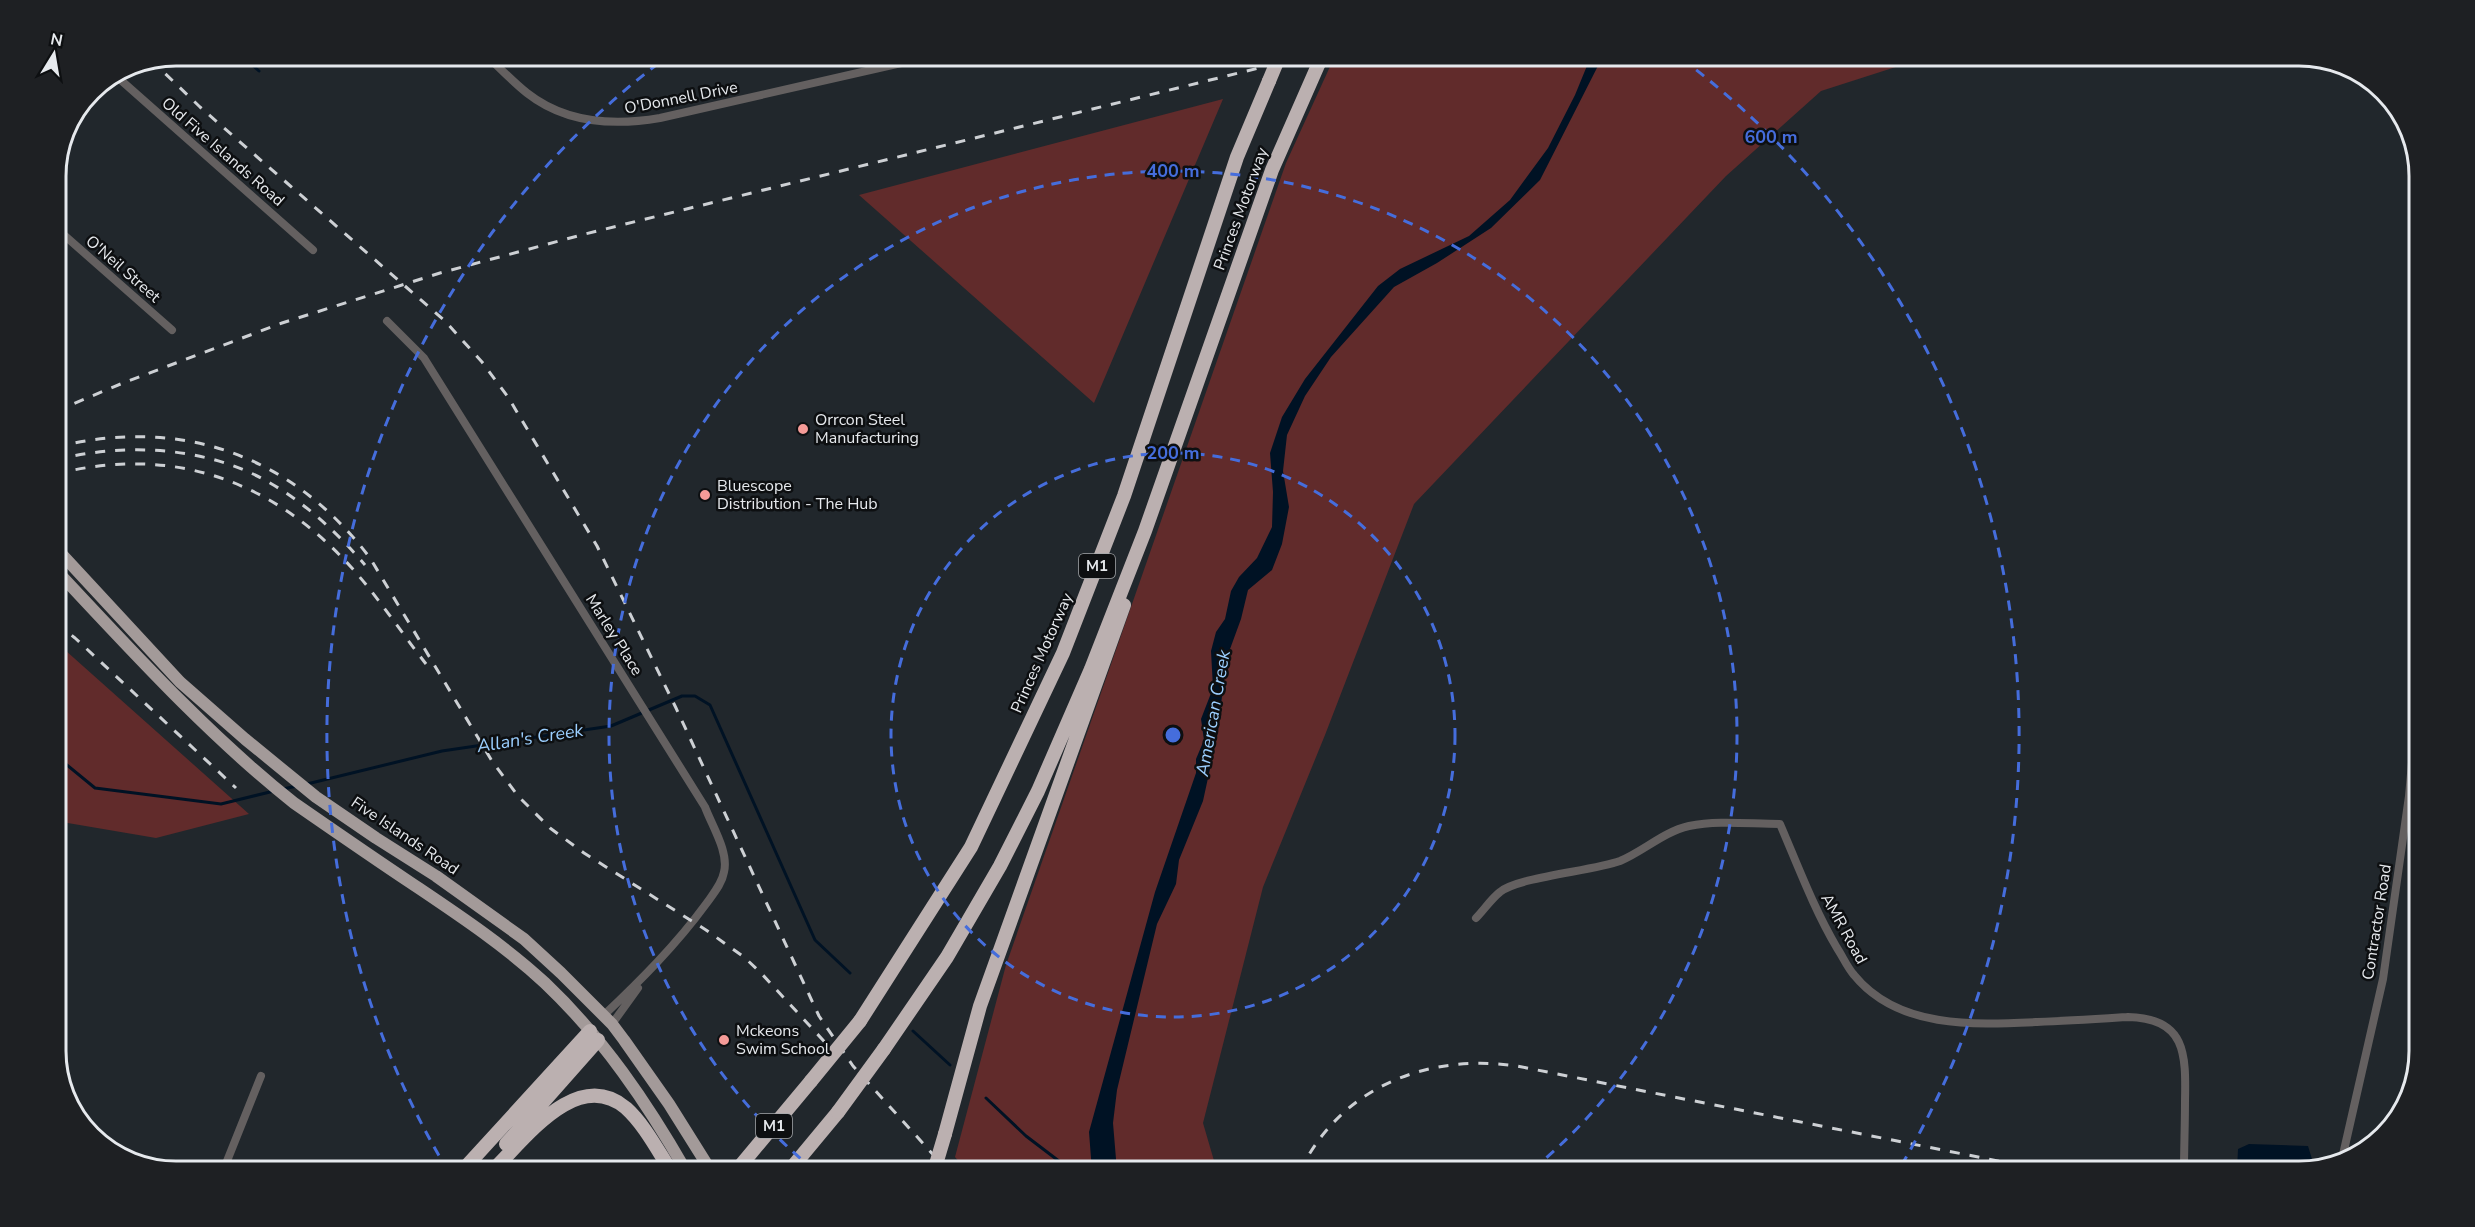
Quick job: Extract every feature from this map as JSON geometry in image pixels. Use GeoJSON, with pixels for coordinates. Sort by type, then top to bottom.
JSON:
{"type":"FeatureCollection","features":[{"type":"Feature","properties":{"kind":"highway","name":"Princes Motorway"},"geometry":{"type":"LineString","coordinates":[[745,1161],[860,1021],[971,847],[1063,653],[1124,496],[1237,157],[1276,66]]}},
{"type":"Feature","properties":{"kind":"highway","name":"Princes Motorway"},"geometry":{"type":"LineString","coordinates":[[798,1161],[838,1112],[947,957],[1010,848],[1038,791],[1145,531],[1272,170],[1318,66]]}},
{"type":"Feature","properties":{"kind":"highway"},"geometry":{"type":"LineString","coordinates":[[937,1161],[980,1006],[1120,620],[1145,531]]}},
{"type":"Feature","properties":{"kind":"highway"},"geometry":{"type":"LineString","coordinates":[[473,1161],[594,1035]]}},
{"type":"Feature","properties":{"kind":"highway"},"geometry":{"type":"LineString","coordinates":[[493,1161],[594,1035]]}},
{"type":"Feature","properties":{"kind":"highway"},"geometry":{"type":"LineString","coordinates":[[503,1161],[531,1132],[564,1104],[578,1097],[590,1096],[615,1101],[626,1108],[664,1161]]}},
{"type":"Feature","properties":{"kind":"main road","name":"Five Islands Road"},"geometry":{"type":"LineString","coordinates":[[66,559],[180,682],[290,776],[524,939],[608,1020],[669,1104],[704,1161]]}},
{"type":"Feature","properties":{"kind":"main road"},"geometry":{"type":"LineString","coordinates":[[66,581],[176,698],[269,783],[294,803],[510,952],[546,983],[622,1069],[679,1161]]}},
{"type":"Feature","properties":{"kind":"main road"},"geometry":{"type":"LineString","coordinates":[[594,1035],[608,1020]]}},
{"type":"Feature","properties":{"kind":"street","name":"O'Donnell Drive"},"geometry":{"type":"LineString","coordinates":[[498,66],[542,104],[586,119],[617,124],[660,118],[888,66]]}},
{"type":"Feature","properties":{"kind":"street","name":"Old Five Islands Road"},"geometry":{"type":"LineString","coordinates":[[121,81],[313,250]]}},
{"type":"Feature","properties":{"kind":"street","name":"O'Neil Street"},"geometry":{"type":"LineString","coordinates":[[66,237],[172,330]]}},
{"type":"Feature","properties":{"kind":"street","name":"Marley Place"},"geometry":{"type":"LineString","coordinates":[[387,321],[424,358],[705,807],[724,854],[724,872],[718,886],[693,921],[608,1020]]}},
{"type":"Feature","properties":{"kind":"street","name":"Contractor Road"},"geometry":{"type":"LineString","coordinates":[[2345,1151],[2383,979],[2409,796]]}},
{"type":"Feature","properties":{"kind":"street","name":"AMR Road"},"geometry":{"type":"LineString","coordinates":[[1476,918],[1502,890],[1521,883],[1612,863],[1668,833],[1689,826],[1714,823],[1780,824],[1819,918],[1853,974],[1866,988],[1892,1005],[1931,1019],[1984,1025],[2128,1017],[2146,1017],[2162,1022],[2181,1044],[2185,1063],[2184,1161]]}},
{"type":"Feature","properties":{"kind":"street","name":"Marley Place"},"geometry":{"type":"LineString","coordinates":[[608,1020],[650,972]]}},
{"type":"Feature","properties":{"kind":"street"},"geometry":{"type":"LineString","coordinates":[[227,1161],[261,1076]]}},
{"type":"Feature","properties":{"kind":"shaded area"},"geometry":{"type":"Polygon","coordinates":[[[1330,66],[1899,66],[1821,91],[1726,176],[1414,504],[1325,735],[1263,887],[1203,1123],[1214,1161],[958,1161],[955,1157],[1006,965],[1286,163],[1330,66]]]}},
{"type":"Feature","properties":{"kind":"shaded area"},"geometry":{"type":"Polygon","coordinates":[[[1223,99],[1094,403],[859,195],[1223,99]]]}},
{"type":"Feature","properties":{"kind":"shaded area"},"geometry":{"type":"Polygon","coordinates":[[[66,651],[249,814],[156,838],[66,823],[66,651]]]}},
{"type":"Feature","properties":{"kind":"water","name":"American Creek"},"geometry":{"type":"Polygon","coordinates":[[[1587,66],[1598,66],[1540,180],[1491,228],[1437,263],[1394,287],[1331,357],[1305,396],[1287,435],[1283,471],[1289,507],[1282,544],[1272,570],[1248,590],[1241,619],[1226,660],[1218,732],[1203,801],[1179,860],[1176,884],[1157,924],[1117,1090],[1113,1123],[1116,1161],[1091,1161],[1089,1132],[1155,892],[1196,773],[1196,759],[1204,740],[1201,719],[1213,688],[1211,651],[1216,632],[1225,619],[1231,591],[1239,577],[1257,558],[1272,527],[1273,492],[1270,453],[1282,417],[1305,379],[1378,286],[1400,269],[1469,236],[1510,200],[1548,148],[1587,66]]]}},
{"type":"Feature","properties":{"kind":"water"},"geometry":{"type":"Polygon","coordinates":[[[2249,1144],[2308,1146],[2312,1159],[2237,1161],[2238,1149],[2249,1144]]]}},
{"type":"Feature","properties":{"kind":"waterway"},"geometry":{"type":"LineString","coordinates":[[253,66],[259,71]]}},
{"type":"Feature","properties":{"kind":"waterway","name":"Allan's Creek"},"geometry":{"type":"LineString","coordinates":[[307,784],[442,751],[611,726],[682,696],[695,696],[710,705],[815,940],[850,973]]}},
{"type":"Feature","properties":{"kind":"waterway","name":"Allan's Creek"},"geometry":{"type":"LineString","coordinates":[[66,764],[95,788],[221,804],[274,791]]}},
{"type":"Feature","properties":{"kind":"waterway","name":"Allan's Creek"},"geometry":{"type":"LineString","coordinates":[[283,789],[297,786]]}},
{"type":"Feature","properties":{"kind":"waterway","name":"Allan's Creek"},"geometry":{"type":"LineString","coordinates":[[913,1031],[950,1065]]}},
{"type":"Feature","properties":{"kind":"waterway","name":"Allan's Creek"},"geometry":{"type":"LineString","coordinates":[[986,1098],[1026,1136],[1059,1161]]}},
{"type":"Feature","properties":{"kind":"railway"},"geometry":{"type":"LineString","coordinates":[[159,67],[200,107],[445,321],[482,362],[508,397],[597,546],[676,708],[819,1016],[853,1066],[939,1161]]}},
{"type":"Feature","properties":{"kind":"railway"},"geometry":{"type":"LineString","coordinates":[[66,407],[282,323],[440,273],[585,234],[1263,67]]}},
{"type":"Feature","properties":{"kind":"railway"},"geometry":{"type":"LineString","coordinates":[[66,445],[102,439],[147,437],[190,441],[231,452],[269,469],[306,493],[339,522],[370,558],[492,761],[518,796],[550,828],[584,853],[706,930],[744,957],[833,1051]]}},
{"type":"Feature","properties":{"kind":"railway"},"geometry":{"type":"LineString","coordinates":[[66,458],[107,451],[160,451],[212,459],[237,467],[276,486],[304,506],[330,528],[365,565]]}},
{"type":"Feature","properties":{"kind":"railway"},"geometry":{"type":"LineString","coordinates":[[66,472],[98,466],[139,464],[179,467],[217,477],[253,491],[287,511],[320,537],[351,567],[426,664]]}},
{"type":"Feature","properties":{"kind":"railway"},"geometry":{"type":"LineString","coordinates":[[66,631],[236,788]]}},
{"type":"Feature","properties":{"kind":"railway"},"geometry":{"type":"LineString","coordinates":[[1306,1161],[1317,1142],[1339,1117],[1363,1097],[1390,1082],[1420,1071],[1451,1065],[1484,1063],[1517,1066],[1998,1161]]}},
{"type":"Feature","properties":{"kind":"place","name":"Orrcon Steel Manufacturing"},"geometry":{"type":"Point","coordinates":[803,429]}},
{"type":"Feature","properties":{"kind":"place","name":"Bluescope Distribution - The Hub"},"geometry":{"type":"Point","coordinates":[705,495]}},
{"type":"Feature","properties":{"kind":"place","name":"Mckeons Swim School"},"geometry":{"type":"Point","coordinates":[724,1040]}}]}
